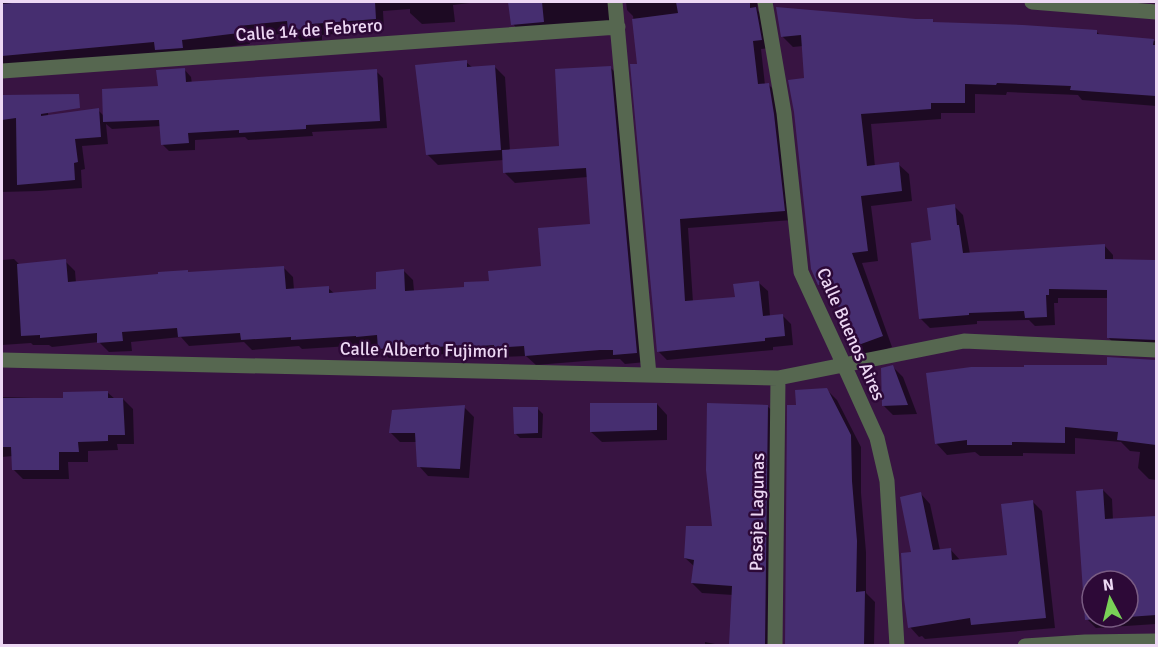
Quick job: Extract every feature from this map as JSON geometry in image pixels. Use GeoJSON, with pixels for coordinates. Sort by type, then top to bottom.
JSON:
{"type":"FeatureCollection","features":[{"type":"Feature","properties":{"kind":"street"},"geometry":{"type":"LineString","coordinates":[[615,2],[649,375]]}},
{"type":"Feature","properties":{"kind":"street","name":"Calle Buenos Aires"},"geometry":{"type":"LineString","coordinates":[[765,2],[784,113],[801,272],[876,438],[887,481],[897,645]]}},
{"type":"Feature","properties":{"kind":"street"},"geometry":{"type":"LineString","coordinates":[[1032,2],[1156,12]]}},
{"type":"Feature","properties":{"kind":"street","name":"Calle 14 de Febrero"},"geometry":{"type":"LineString","coordinates":[[2,71],[618,27]]}},
{"type":"Feature","properties":{"kind":"street","name":"Calle Alberto Fujimori"},"geometry":{"type":"LineString","coordinates":[[2,360],[778,378],[964,341],[1156,350]]}},
{"type":"Feature","properties":{"kind":"street","name":"Pasaje Lagunas"},"geometry":{"type":"LineString","coordinates":[[775,645],[778,378]]}},
{"type":"Feature","properties":{"kind":"street"},"geometry":{"type":"LineString","coordinates":[[1025,645],[1156,640]]}},
{"type":"Feature","properties":{"kind":"building"},"geometry":{"type":"Polygon","coordinates":[[[22,2],[375,2],[376,19],[311,24],[311,29],[288,30],[287,21],[238,26],[239,33],[182,40],[183,48],[155,50],[154,42],[2,56],[2,4],[22,2]]]}},
{"type":"Feature","properties":{"kind":"building"},"geometry":{"type":"Polygon","coordinates":[[[508,2],[542,2],[544,22],[511,25],[508,2]]]}},
{"type":"Feature","properties":{"kind":"building"},"geometry":{"type":"Polygon","coordinates":[[[676,2],[750,2],[750,8],[756,7],[762,40],[753,41],[758,84],[769,83],[785,211],[680,219],[685,301],[735,297],[733,284],[759,281],[763,316],[783,314],[785,336],[765,338],[765,341],[657,352],[630,64],[637,64],[632,19],[678,13],[676,2]]]}},
{"type":"Feature","properties":{"kind":"building"},"geometry":{"type":"Polygon","coordinates":[[[776,7],[933,19],[933,22],[1097,30],[1097,34],[1154,39],[1156,96],[1070,90],[1071,86],[965,84],[965,103],[931,103],[931,109],[861,114],[867,166],[899,162],[902,191],[861,196],[868,251],[852,253],[883,336],[853,347],[830,283],[818,285],[811,269],[794,112],[788,80],[804,78],[801,35],[781,37],[776,7]]]}},
{"type":"Feature","properties":{"kind":"building"},"geometry":{"type":"Polygon","coordinates":[[[467,60],[467,67],[495,65],[501,150],[426,155],[415,65],[467,60]]]}},
{"type":"Feature","properties":{"kind":"building"},"geometry":{"type":"Polygon","coordinates":[[[611,66],[637,353],[613,355],[613,350],[600,350],[525,356],[524,346],[494,348],[494,345],[437,347],[436,345],[378,349],[377,335],[291,340],[291,337],[241,340],[240,333],[178,337],[177,328],[122,332],[123,341],[97,343],[97,333],[40,338],[40,335],[21,336],[17,264],[66,259],[68,282],[158,274],[158,272],[284,266],[286,289],[329,286],[329,293],[376,289],[376,272],[404,269],[405,291],[464,287],[464,282],[489,281],[488,271],[541,266],[538,228],[590,224],[586,168],[503,173],[502,150],[559,146],[555,69],[611,66]]]}},
{"type":"Feature","properties":{"kind":"building"},"geometry":{"type":"Polygon","coordinates":[[[185,68],[186,82],[377,69],[380,121],[306,125],[306,129],[188,133],[189,143],[161,145],[159,120],[103,122],[102,89],[158,86],[156,70],[185,68]]]}},
{"type":"Feature","properties":{"kind":"building"},"geometry":{"type":"Polygon","coordinates":[[[79,94],[80,108],[41,114],[41,116],[99,108],[101,137],[75,139],[78,162],[74,163],[75,180],[17,185],[16,118],[2,120],[2,95],[79,94]]]}},
{"type":"Feature","properties":{"kind":"building"},"geometry":{"type":"Polygon","coordinates":[[[955,204],[963,253],[1105,244],[1105,259],[1156,260],[1156,340],[1107,338],[1107,290],[1049,289],[1049,295],[1046,295],[1047,317],[1025,318],[1024,311],[969,313],[969,315],[919,319],[911,243],[931,240],[927,208],[955,204]]]}},
{"type":"Feature","properties":{"kind":"building"},"geometry":{"type":"Polygon","coordinates":[[[1107,357],[1156,360],[1156,445],[1117,440],[1118,432],[1065,427],[1065,443],[1012,442],[1012,445],[967,445],[967,440],[935,444],[926,373],[971,367],[1107,365],[1107,357]]]}},
{"type":"Feature","properties":{"kind":"building"},"geometry":{"type":"Polygon","coordinates":[[[893,365],[908,405],[882,406],[881,368],[893,365]]]}},
{"type":"Feature","properties":{"kind":"building"},"geometry":{"type":"Polygon","coordinates":[[[827,388],[851,435],[857,541],[856,592],[865,591],[864,645],[785,645],[787,405],[796,405],[795,390],[827,388]]]}},
{"type":"Feature","properties":{"kind":"building"},"geometry":{"type":"Polygon","coordinates":[[[108,391],[108,398],[123,398],[125,435],[108,435],[108,441],[78,442],[79,452],[59,452],[59,470],[12,470],[11,447],[2,447],[2,398],[63,398],[63,392],[108,391]]]}},
{"type":"Feature","properties":{"kind":"building"},"geometry":{"type":"Polygon","coordinates":[[[590,403],[657,403],[657,430],[590,432],[590,403]]]}},
{"type":"Feature","properties":{"kind":"building"},"geometry":{"type":"Polygon","coordinates":[[[707,403],[768,405],[765,645],[729,645],[732,586],[691,583],[694,560],[684,558],[686,526],[712,526],[706,470],[707,403]]]}},
{"type":"Feature","properties":{"kind":"building"},"geometry":{"type":"Polygon","coordinates":[[[465,405],[460,469],[417,467],[415,433],[389,433],[392,410],[465,405]]]}},
{"type":"Feature","properties":{"kind":"building"},"geometry":{"type":"Polygon","coordinates":[[[513,407],[538,407],[538,433],[514,434],[513,407]]]}},
{"type":"Feature","properties":{"kind":"building"},"geometry":{"type":"Polygon","coordinates":[[[1103,489],[1105,519],[1156,516],[1156,615],[1140,616],[1140,569],[1081,569],[1076,491],[1103,489]]]}},
{"type":"Feature","properties":{"kind":"building"},"geometry":{"type":"Polygon","coordinates":[[[921,492],[933,550],[951,548],[952,560],[1007,555],[1001,504],[1033,500],[1046,618],[971,625],[970,618],[908,628],[901,553],[911,552],[900,497],[921,492]]]}}]}
